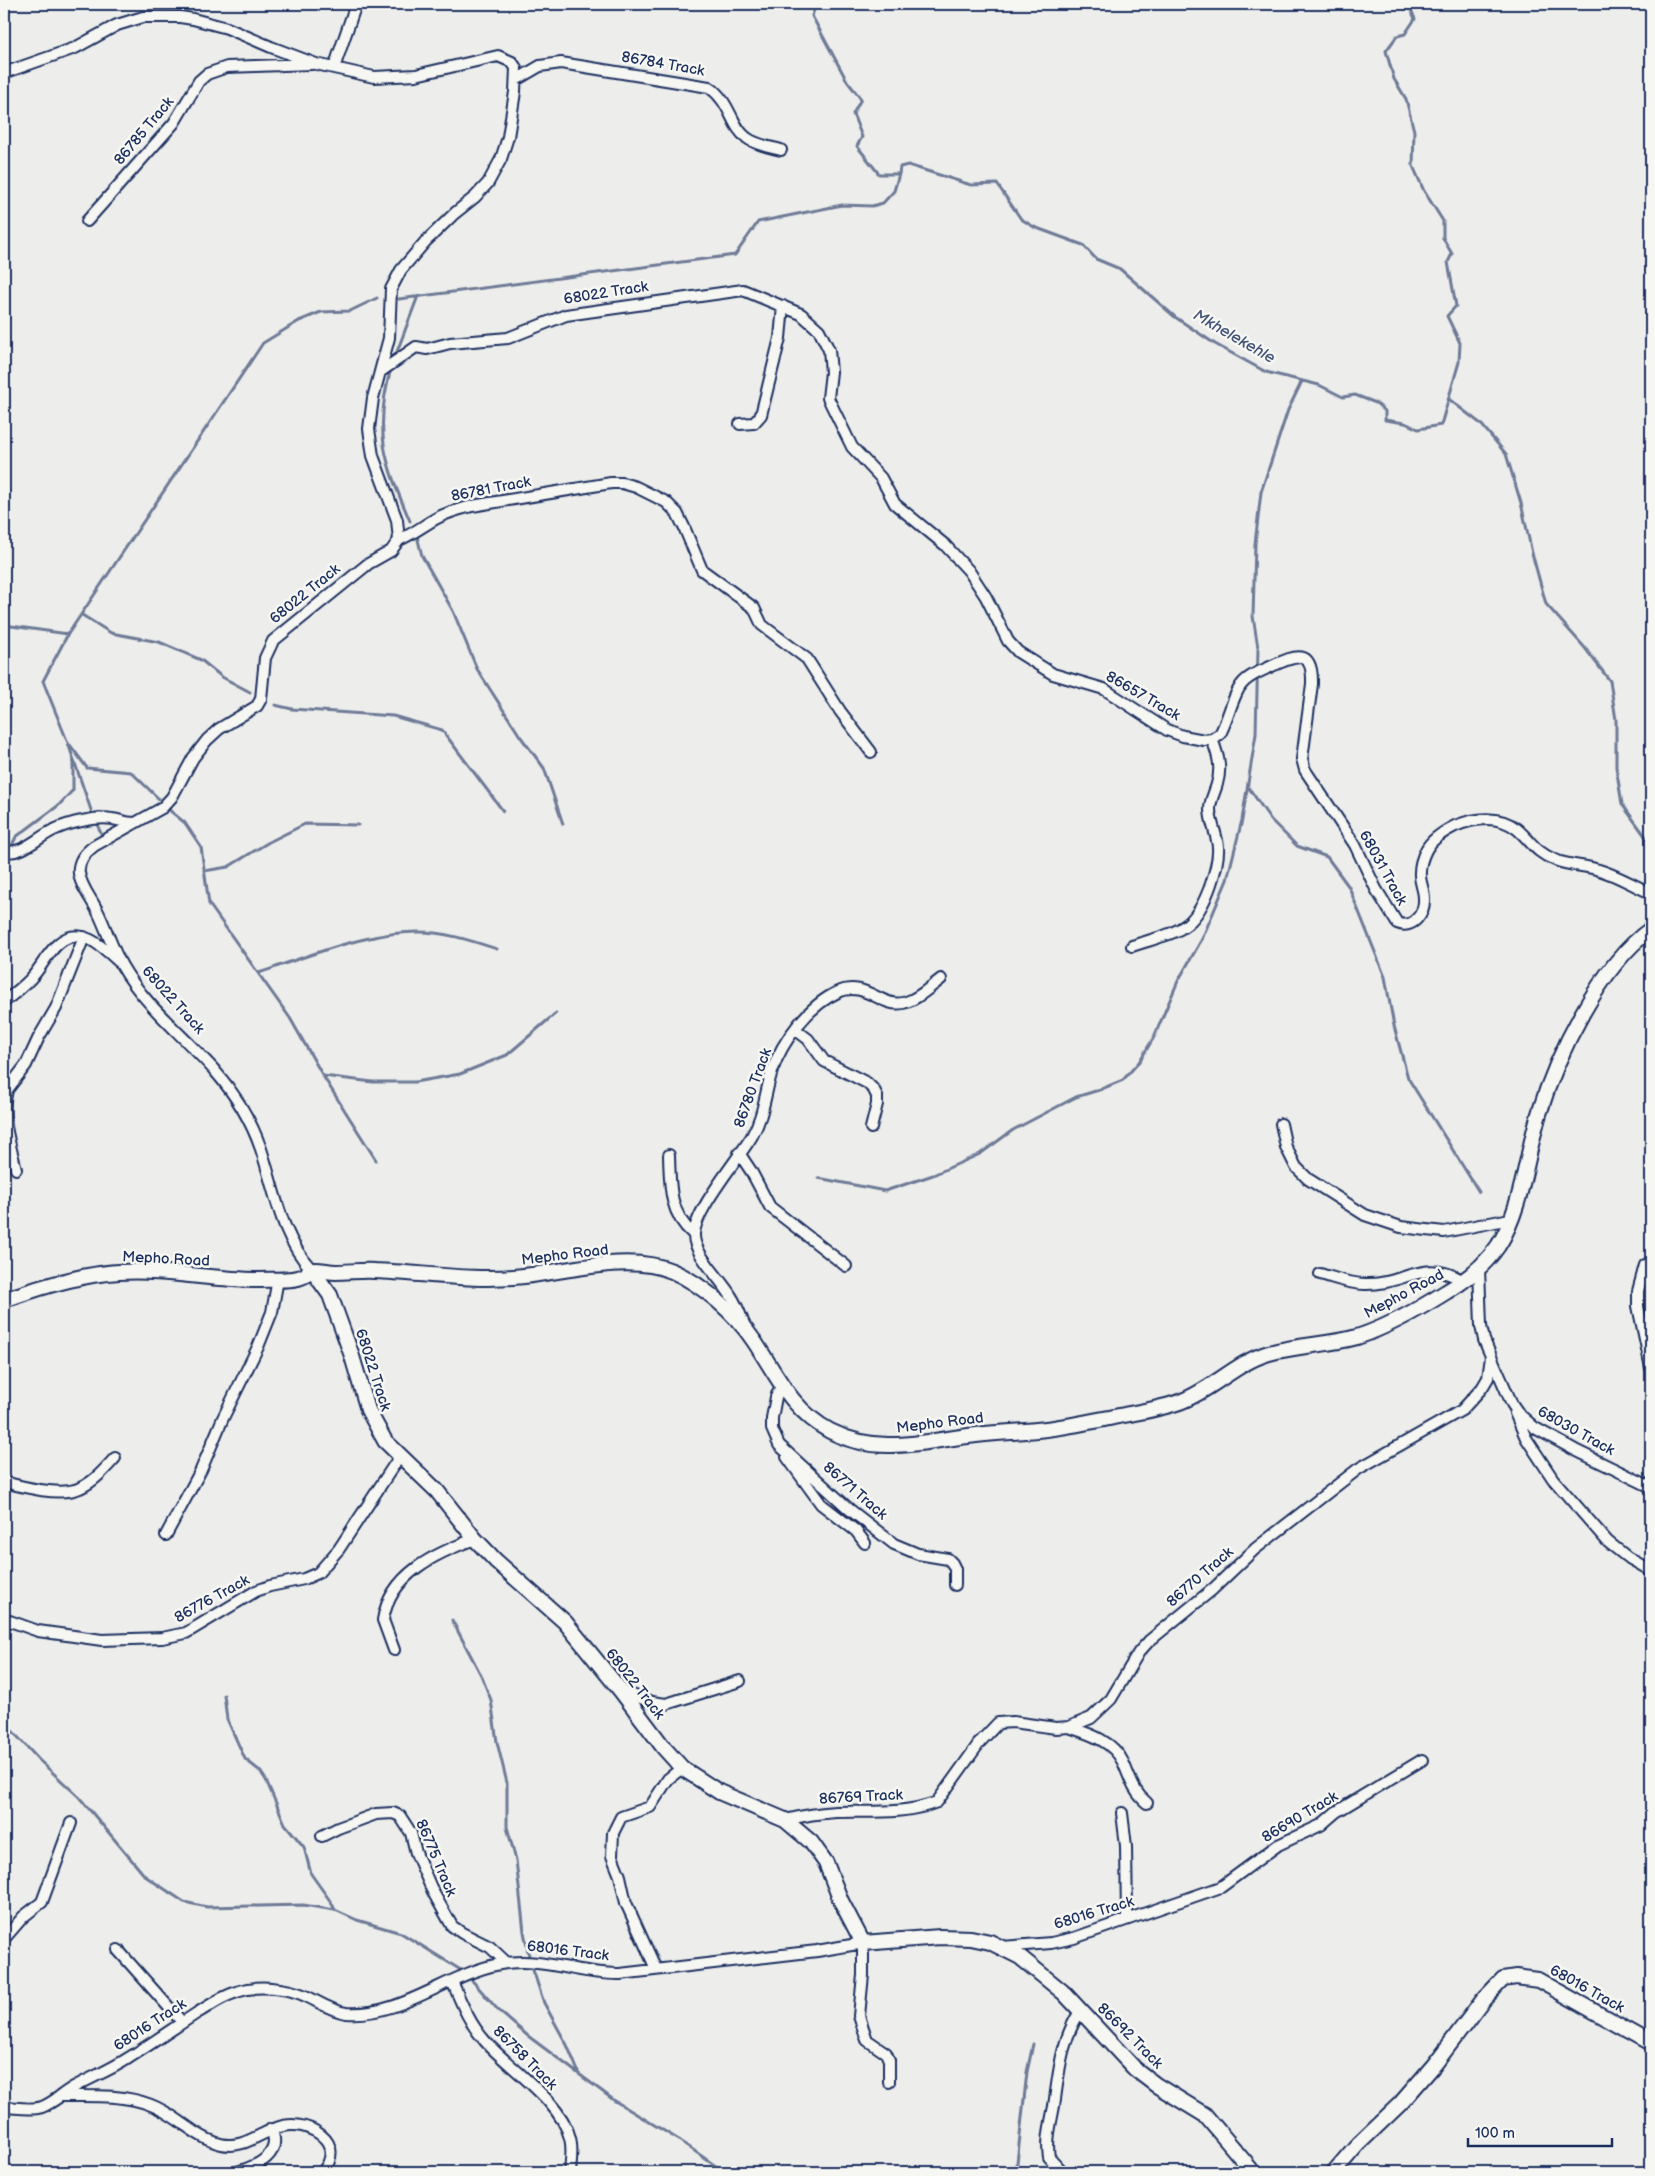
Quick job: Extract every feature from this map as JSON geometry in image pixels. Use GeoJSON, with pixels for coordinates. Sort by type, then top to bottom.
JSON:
{"type":"FeatureCollection","features":[{"type":"Feature","properties":{"kind":"street"},"geometry":{"type":"LineString","coordinates":[[334,68],[356,4]]}},
{"type":"Feature","properties":{"kind":"street"},"geometry":{"type":"LineString","coordinates":[[4,73],[75,48],[117,25],[143,17],[193,19],[227,28],[316,64],[374,77],[416,76],[498,56],[512,62],[516,68],[516,80],[508,137],[501,159],[488,183],[476,197],[455,213],[425,242],[394,281],[390,298],[389,338],[370,412],[370,442],[379,475],[397,520],[399,540]]}},
{"type":"Feature","properties":{"kind":"street","name":"86784 Track"},"geometry":{"type":"LineString","coordinates":[[516,80],[532,70],[551,63],[576,64],[709,87],[717,92],[726,104],[739,131],[745,137],[781,150]]}},
{"type":"Feature","properties":{"kind":"street","name":"86785 Track"},"geometry":{"type":"LineString","coordinates":[[87,221],[174,123],[199,81],[207,74],[227,67],[316,64]]}},
{"type":"Feature","properties":{"kind":"street","name":"68022 Track"},"geometry":{"type":"LineString","coordinates":[[380,372],[416,347],[427,348],[450,343],[508,338],[566,315],[743,290],[783,306]]}},
{"type":"Feature","properties":{"kind":"street"},"geometry":{"type":"LineString","coordinates":[[740,424],[754,423],[761,415],[780,338],[783,306]]}},
{"type":"Feature","properties":{"kind":"street","name":"86657 Track"},"geometry":{"type":"LineString","coordinates":[[783,306],[802,314],[812,321],[825,340],[831,361],[828,391],[831,405],[852,447],[882,478],[895,504],[945,545],[969,571],[986,597],[1004,634],[1018,652],[1053,674],[1104,689],[1167,730],[1195,739],[1212,739]]}},
{"type":"Feature","properties":{"kind":"street","name":"86781 Track"},"geometry":{"type":"LineString","coordinates":[[399,540],[416,533],[437,518],[451,511],[472,506],[596,485],[622,483],[652,494],[666,502],[677,513],[702,570],[754,608],[762,625],[807,659],[840,711],[872,752]]}},
{"type":"Feature","properties":{"kind":"street","name":"68022 Track"},"geometry":{"type":"LineString","coordinates":[[399,540],[390,551],[368,564],[273,641],[265,658],[262,698],[257,706],[219,729],[207,740],[193,758],[172,797],[162,808],[84,853],[78,871],[80,883],[100,916],[122,966],[151,1004],[194,1048],[236,1098],[250,1122],[290,1238],[304,1262],[324,1286],[336,1312],[373,1423],[385,1441],[437,1491],[475,1539],[515,1579],[565,1622],[621,1691],[654,1736],[682,1768],[719,1792],[785,1820],[802,1832],[820,1852],[841,1902],[864,1944]]}},
{"type":"Feature","properties":{"kind":"street","name":"68031 Track"},"geometry":{"type":"LineString","coordinates":[[1212,739],[1220,734],[1243,682],[1256,673],[1293,656],[1307,660],[1312,674],[1312,684],[1302,759],[1305,770],[1355,845],[1394,919],[1402,925],[1416,920],[1424,905],[1420,872],[1426,850],[1431,843],[1450,829],[1468,820],[1479,819],[1503,823],[1516,829],[1535,849],[1547,857],[1601,870],[1651,893]]}},
{"type":"Feature","properties":{"kind":"street"},"geometry":{"type":"LineString","coordinates":[[1132,946],[1171,933],[1188,925],[1201,908],[1208,891],[1218,857],[1210,808],[1220,770],[1219,759],[1212,739]]}},
{"type":"Feature","properties":{"kind":"street"},"geometry":{"type":"LineString","coordinates":[[4,850],[8,852],[20,849],[54,829],[75,823],[112,818],[124,823],[137,823]]}},
{"type":"Feature","properties":{"kind":"street","name":"Mepho Road"},"geometry":{"type":"LineString","coordinates":[[4,1300],[62,1283],[115,1272],[137,1271],[226,1279],[298,1278],[312,1270],[333,1272],[378,1271],[473,1278],[504,1278],[633,1263],[652,1265],[674,1272],[735,1316],[746,1330],[781,1386],[806,1415],[836,1434],[861,1442],[883,1446],[1045,1429],[1160,1408],[1196,1395],[1248,1362],[1269,1353],[1358,1336],[1389,1324],[1449,1290],[1479,1268],[1497,1247],[1510,1219],[1524,1176],[1538,1118],[1550,1080],[1576,1025],[1612,969],[1631,946],[1651,929]]}},
{"type":"Feature","properties":{"kind":"street"},"geometry":{"type":"LineString","coordinates":[[4,1002],[30,980],[59,942],[67,938],[84,937],[96,942],[122,966]]}},
{"type":"Feature","properties":{"kind":"street"},"geometry":{"type":"LineString","coordinates":[[16,1169],[6,1121],[7,1090],[30,1057],[38,1037],[56,1008],[84,937]]}},
{"type":"Feature","properties":{"kind":"street","name":"86780 Track"},"geometry":{"type":"LineString","coordinates":[[694,1234],[702,1213],[739,1153],[752,1137],[760,1120],[772,1070],[780,1053],[814,1007],[838,992],[856,989],[894,1003],[902,1004],[941,979]]}},
{"type":"Feature","properties":{"kind":"street"},"geometry":{"type":"LineString","coordinates":[[796,1030],[808,1039],[824,1061],[867,1083],[874,1090],[876,1104],[871,1128]]}},
{"type":"Feature","properties":{"kind":"street"},"geometry":{"type":"LineString","coordinates":[[1281,1124],[1286,1148],[1296,1167],[1308,1179],[1365,1215],[1400,1227],[1444,1232],[1510,1219]]}},
{"type":"Feature","properties":{"kind":"street"},"geometry":{"type":"LineString","coordinates":[[739,1153],[752,1171],[770,1207],[814,1239],[846,1266]]}},
{"type":"Feature","properties":{"kind":"street"},"geometry":{"type":"LineString","coordinates":[[669,1155],[673,1205],[679,1218],[694,1234],[698,1249],[731,1296],[746,1330]]}},
{"type":"Feature","properties":{"kind":"street"},"geometry":{"type":"LineString","coordinates":[[1645,1265],[1638,1291],[1638,1306],[1651,1368]]}},
{"type":"Feature","properties":{"kind":"street","name":"68030 Track"},"geometry":{"type":"LineString","coordinates":[[1479,1268],[1484,1340],[1512,1404],[1519,1414],[1535,1428],[1605,1466],[1651,1487]]}},
{"type":"Feature","properties":{"kind":"street"},"geometry":{"type":"LineString","coordinates":[[1320,1274],[1349,1283],[1366,1284],[1383,1283],[1428,1271],[1449,1273],[1462,1280]]}},
{"type":"Feature","properties":{"kind":"street"},"geometry":{"type":"LineString","coordinates":[[166,1535],[201,1470],[258,1347],[272,1312],[278,1279]]}},
{"type":"Feature","properties":{"kind":"street","name":"86770 Track"},"geometry":{"type":"LineString","coordinates":[[937,1802],[980,1742],[998,1723],[1013,1722],[1041,1727],[1069,1727],[1091,1718],[1111,1699],[1139,1652],[1149,1641],[1213,1589],[1256,1549],[1358,1469],[1462,1410],[1482,1388],[1488,1378],[1491,1357]]}},
{"type":"Feature","properties":{"kind":"street"},"geometry":{"type":"LineString","coordinates":[[781,1386],[776,1397],[772,1418],[772,1429],[779,1446],[821,1504],[856,1531],[865,1543]]}},
{"type":"Feature","properties":{"kind":"street"},"geometry":{"type":"LineString","coordinates":[[1512,1404],[1526,1438],[1552,1478],[1608,1542],[1627,1557],[1648,1569]]}},
{"type":"Feature","properties":{"kind":"street","name":"86771 Track"},"geometry":{"type":"LineString","coordinates":[[779,1446],[849,1509],[894,1544],[918,1554],[948,1559],[955,1569],[955,1584]]}},
{"type":"Feature","properties":{"kind":"street","name":"86776 Track"},"geometry":{"type":"LineString","coordinates":[[7,1620],[38,1631],[102,1640],[162,1638],[186,1633],[256,1590],[304,1579],[318,1573],[344,1543],[400,1456]]}},
{"type":"Feature","properties":{"kind":"street"},"geometry":{"type":"LineString","coordinates":[[4,1482],[68,1492],[92,1482],[115,1458]]}},
{"type":"Feature","properties":{"kind":"street"},"geometry":{"type":"LineString","coordinates":[[394,1650],[383,1620],[390,1600],[400,1584],[426,1559],[475,1539]]}},
{"type":"Feature","properties":{"kind":"street"},"geometry":{"type":"LineString","coordinates":[[621,1691],[652,1702],[666,1704],[740,1680]]}},
{"type":"Feature","properties":{"kind":"street"},"geometry":{"type":"LineString","coordinates":[[1069,1727],[1100,1739],[1117,1752],[1132,1785],[1147,1803]]}},
{"type":"Feature","properties":{"kind":"street","name":"86690 Track"},"geometry":{"type":"LineString","coordinates":[[1221,1887],[1278,1845],[1321,1824],[1336,1812],[1422,1760]]}},
{"type":"Feature","properties":{"kind":"street"},"geometry":{"type":"LineString","coordinates":[[656,1969],[626,1903],[620,1876],[612,1856],[611,1839],[621,1817],[650,1807],[668,1779],[682,1768]]}},
{"type":"Feature","properties":{"kind":"street","name":"86769 Track"},"geometry":{"type":"LineString","coordinates":[[785,1820],[818,1813],[906,1810],[937,1802]]}},
{"type":"Feature","properties":{"kind":"street","name":"86775 Track"},"geometry":{"type":"LineString","coordinates":[[322,1836],[376,1814],[393,1813],[400,1816],[411,1833],[416,1853],[430,1885],[452,1926],[462,1934],[490,1946],[507,1963]]}},
{"type":"Feature","properties":{"kind":"street"},"geometry":{"type":"LineString","coordinates":[[1122,1813],[1126,1846],[1127,1919]]}},
{"type":"Feature","properties":{"kind":"street"},"geometry":{"type":"LineString","coordinates":[[4,1939],[23,1917],[42,1902],[71,1823]]}},
{"type":"Feature","properties":{"kind":"street","name":"68016 Track"},"geometry":{"type":"LineString","coordinates":[[4,2107],[36,2108],[48,2104],[59,2096],[112,2068],[182,2022],[233,1993],[246,1990],[260,1988],[292,1992],[306,1996],[331,2009],[358,2013],[389,2008],[482,1968],[507,1963],[542,1962],[607,1974],[817,1951],[864,1944],[955,1937],[990,1942],[1002,1947],[1063,1940],[1182,1902],[1221,1887]]}},
{"type":"Feature","properties":{"kind":"street"},"geometry":{"type":"LineString","coordinates":[[864,1944],[859,2016],[867,2040],[886,2053],[889,2060],[889,2082]]}},
{"type":"Feature","properties":{"kind":"street","name":"86692 Track"},"geometry":{"type":"LineString","coordinates":[[1002,1947],[1020,1957],[1047,1978],[1081,2010],[1135,2069],[1156,2085],[1204,2115],[1253,2172]]}},
{"type":"Feature","properties":{"kind":"street"},"geometry":{"type":"LineString","coordinates":[[118,1950],[182,2022]]}},
{"type":"Feature","properties":{"kind":"street","name":"68016 Track"},"geometry":{"type":"LineString","coordinates":[[1334,2172],[1357,2145],[1417,2085],[1484,1999],[1503,1979],[1516,1977],[1538,1980],[1651,2043]]}},
{"type":"Feature","properties":{"kind":"street","name":"86758 Track"},"geometry":{"type":"LineString","coordinates":[[452,1981],[466,2015],[483,2040],[542,2095],[566,2128],[572,2150],[570,2172]]}},
{"type":"Feature","properties":{"kind":"street"},"geometry":{"type":"LineString","coordinates":[[1064,2172],[1049,2157],[1048,2138],[1063,2049],[1071,2026],[1081,2010]]}},
{"type":"Feature","properties":{"kind":"street"},"geometry":{"type":"LineString","coordinates":[[59,2096],[116,2098],[151,2105],[220,2144],[241,2143],[271,2129],[289,2125],[302,2126],[320,2134],[330,2148],[329,2163],[322,2172]]}},
{"type":"Feature","properties":{"kind":"street"},"geometry":{"type":"LineString","coordinates":[[237,2172],[256,2165],[272,2151],[274,2140],[271,2129]]}},
{"type":"Feature","properties":{"kind":"waterway","name":"Mkhelekehle"},"geometry":{"type":"LineString","coordinates":[[816,4],[812,16],[847,81],[861,99],[853,114],[862,137],[857,146],[879,174],[899,174],[900,167],[908,165],[971,185],[997,184],[1021,219],[1034,227],[1083,245],[1096,259],[1120,269],[1175,317],[1215,344],[1266,372],[1319,385],[1343,397],[1355,395],[1376,403],[1385,411],[1385,420],[1405,423],[1418,429],[1441,425],[1459,362],[1460,343],[1447,316],[1456,306],[1448,262],[1452,254],[1443,238],[1443,221],[1424,191],[1413,166],[1414,131],[1406,99],[1394,79],[1386,51],[1397,36],[1405,34],[1415,19],[1410,7],[1411,4]]}},
{"type":"Feature","properties":{"kind":"waterway"},"geometry":{"type":"LineString","coordinates":[[399,299],[735,255],[758,222],[842,205],[872,206],[883,203],[894,191],[899,174]]}},
{"type":"Feature","properties":{"kind":"waterway"},"geometry":{"type":"LineString","coordinates":[[395,357],[418,296]]}},
{"type":"Feature","properties":{"kind":"waterway"},"geometry":{"type":"LineString","coordinates":[[4,625],[68,634],[263,343],[299,321],[321,312],[350,311],[377,298]]}},
{"type":"Feature","properties":{"kind":"waterway"},"geometry":{"type":"LineString","coordinates":[[391,368],[383,411],[384,447],[394,482],[410,521]]}},
{"type":"Feature","properties":{"kind":"waterway"},"geometry":{"type":"LineString","coordinates":[[818,1178],[885,1191],[933,1175],[980,1154],[1013,1130],[1076,1097],[1123,1080],[1139,1062],[1154,1037],[1178,981],[1202,939],[1227,880],[1242,820],[1256,734],[1258,648],[1253,616],[1255,544],[1261,492],[1288,410],[1302,381]]}},
{"type":"Feature","properties":{"kind":"waterway"},"geometry":{"type":"LineString","coordinates":[[1450,400],[1481,424],[1506,454],[1521,503],[1546,604],[1585,648],[1610,681],[1616,720],[1616,767],[1622,804],[1648,840]]}},
{"type":"Feature","properties":{"kind":"waterway"},"geometry":{"type":"LineString","coordinates":[[417,536],[422,556],[453,611],[477,669],[520,736],[544,768],[563,824]]}},
{"type":"Feature","properties":{"kind":"waterway"},"geometry":{"type":"LineString","coordinates":[[82,615],[111,633],[159,642],[201,660],[222,677],[250,692]]}},
{"type":"Feature","properties":{"kind":"waterway"},"geometry":{"type":"LineString","coordinates":[[68,634],[43,681],[68,743],[93,816]]}},
{"type":"Feature","properties":{"kind":"waterway"},"geometry":{"type":"LineString","coordinates":[[275,705],[292,709],[393,716],[442,730],[503,811]]}},
{"type":"Feature","properties":{"kind":"waterway"},"geometry":{"type":"LineString","coordinates":[[70,745],[87,768],[131,772],[159,799]]}},
{"type":"Feature","properties":{"kind":"waterway"},"geometry":{"type":"LineString","coordinates":[[4,862],[16,837],[59,805],[73,790],[73,762]]}},
{"type":"Feature","properties":{"kind":"waterway"},"geometry":{"type":"LineString","coordinates":[[1249,788],[1271,820],[1297,846],[1327,857],[1349,887],[1385,977],[1394,1026],[1408,1078],[1479,1192]]}},
{"type":"Feature","properties":{"kind":"waterway"},"geometry":{"type":"LineString","coordinates":[[168,809],[185,823],[201,847],[209,904],[290,1018],[323,1076],[376,1160]]}},
{"type":"Feature","properties":{"kind":"waterway"},"geometry":{"type":"LineString","coordinates":[[96,822],[102,838]]}},
{"type":"Feature","properties":{"kind":"waterway"},"geometry":{"type":"LineString","coordinates":[[204,871],[228,867],[269,842],[305,824],[358,825]]}},
{"type":"Feature","properties":{"kind":"waterway"},"geometry":{"type":"LineString","coordinates":[[80,890],[75,878],[74,866],[78,855],[87,846]]}},
{"type":"Feature","properties":{"kind":"waterway"},"geometry":{"type":"LineString","coordinates":[[259,973],[358,940],[399,933],[419,932],[459,937],[497,949]]}},
{"type":"Feature","properties":{"kind":"waterway"},"geometry":{"type":"LineString","coordinates":[[323,1076],[373,1082],[415,1082],[460,1074],[507,1055],[556,1013]]}},
{"type":"Feature","properties":{"kind":"waterway"},"geometry":{"type":"LineString","coordinates":[[452,1620],[481,1675],[491,1700],[497,1742],[507,1783],[507,1827],[516,1860],[524,1932],[530,1961],[544,2003],[567,2045],[578,2071]]}},
{"type":"Feature","properties":{"kind":"waterway"},"geometry":{"type":"LineString","coordinates":[[224,1695],[227,1719],[245,1759],[260,1771],[266,1780],[285,1824],[304,1847],[311,1874],[335,1910]]}},
{"type":"Feature","properties":{"kind":"waterway"},"geometry":{"type":"LineString","coordinates":[[4,1722],[39,1760],[79,1797],[145,1876],[184,1902],[207,1907],[303,1905],[335,1910],[357,1920],[401,1933],[464,1972]]}},
{"type":"Feature","properties":{"kind":"waterway"},"geometry":{"type":"LineString","coordinates":[[469,1977],[498,2010],[528,2036],[615,2101],[679,2140],[724,2172]]}},
{"type":"Feature","properties":{"kind":"waterway"},"geometry":{"type":"LineString","coordinates":[[1016,2172],[1027,2072],[1033,2044]]}}]}
